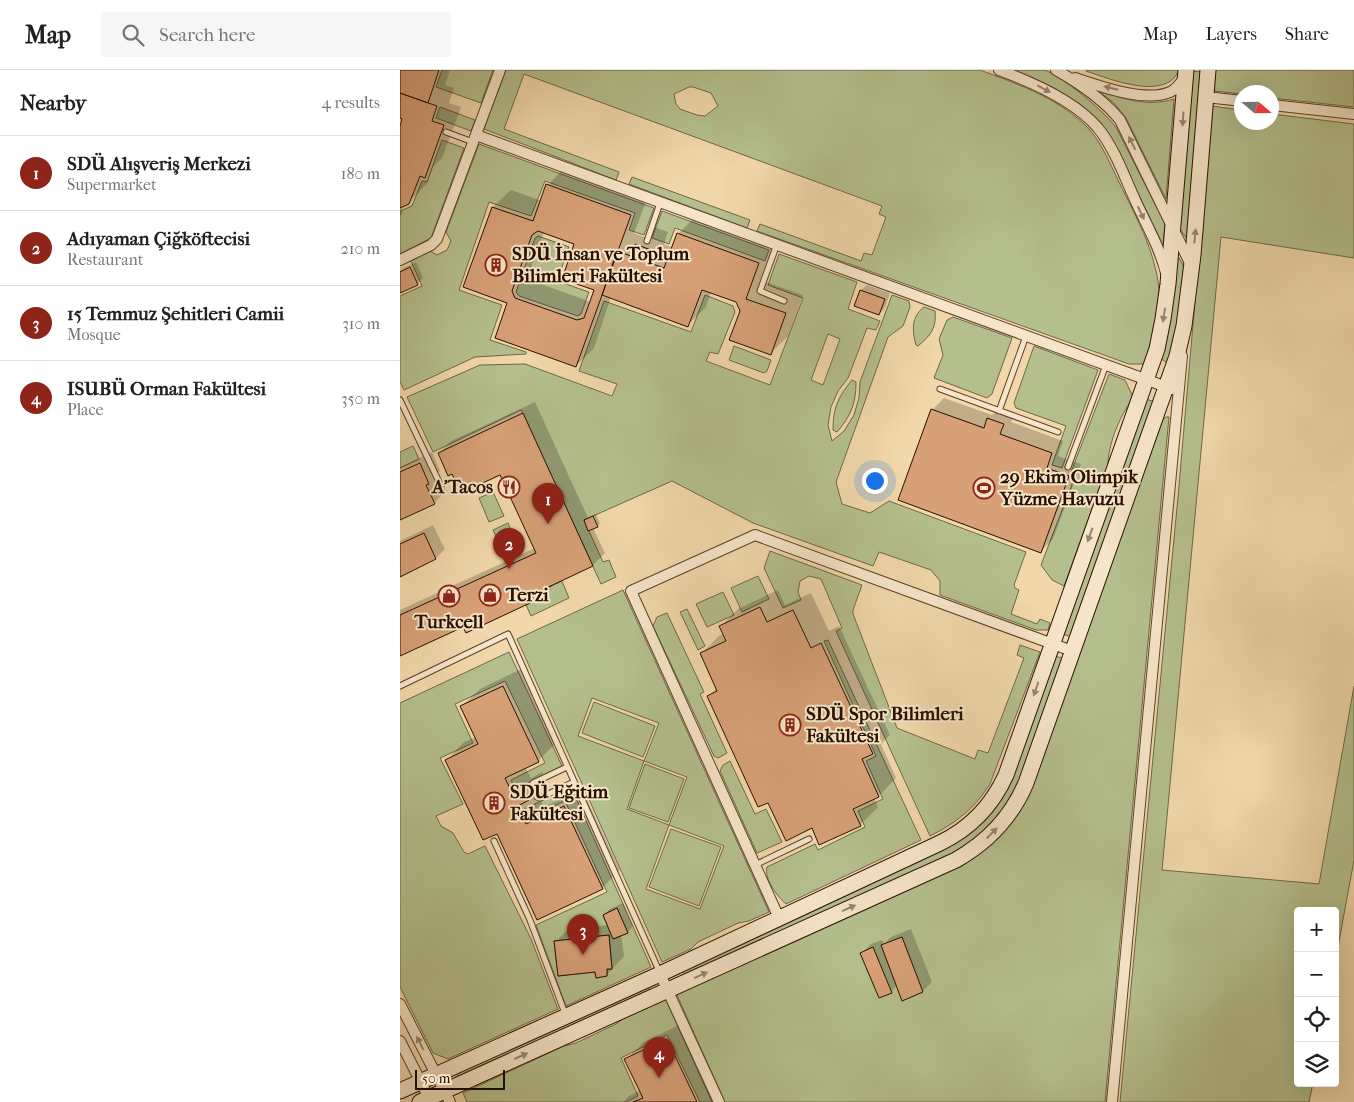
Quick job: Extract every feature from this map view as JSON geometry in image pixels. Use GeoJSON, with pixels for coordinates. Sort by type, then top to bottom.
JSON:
{"type":"FeatureCollection","features":[{"type":"Feature","properties":{"kind":"street"},"geometry":{"type":"LineString","coordinates":[[400,260],[431,245],[437,240],[500,70]]}},
{"type":"Feature","properties":{"kind":"street"},"geometry":{"type":"LineString","coordinates":[[999,70],[1052,93],[1098,128],[1109,145],[1156,245],[1168,284]]}},
{"type":"Feature","properties":{"kind":"street"},"geometry":{"type":"LineString","coordinates":[[1112,1102],[1208,70]]}},
{"type":"Feature","properties":{"kind":"street"},"geometry":{"type":"LineString","coordinates":[[1060,72],[1096,96],[1120,120],[1191,266]]}},
{"type":"Feature","properties":{"kind":"street"},"geometry":{"type":"LineString","coordinates":[[1060,72],[1101,86],[1148,95],[1158,95],[1172,91],[1180,85],[1186,73]]}},
{"type":"Feature","properties":{"kind":"street"},"geometry":{"type":"LineString","coordinates":[[400,1091],[660,974],[946,840],[963,830],[982,813],[1006,775],[1147,379],[1160,334],[1168,284],[1186,73]]}},
{"type":"Feature","properties":{"kind":"street"},"geometry":{"type":"LineString","coordinates":[[1206,98],[1234,100]]}},
{"type":"Feature","properties":{"kind":"street"},"geometry":{"type":"LineString","coordinates":[[1279,105],[1354,114]]}},
{"type":"Feature","properties":{"kind":"street"},"geometry":{"type":"LineString","coordinates":[[474,138],[660,202],[1167,386],[1174,390],[1178,398]]}},
{"type":"Feature","properties":{"kind":"street"},"geometry":{"type":"LineString","coordinates":[[400,1040],[421,1082],[427,1101],[447,1097],[668,990],[950,863],[981,843],[1003,822],[1023,790],[1167,386],[1184,326]]}},
{"type":"Feature","properties":{"kind":"street"},"geometry":{"type":"LineString","coordinates":[[779,918],[631,590],[755,535],[1072,651]]}},
{"type":"Feature","properties":{"kind":"street"},"geometry":{"type":"LineString","coordinates":[[660,974],[719,1102]]}},
{"type":"Feature","properties":{"kind":"street"},"geometry":{"type":"LineString","coordinates":[[400,1004],[447,1097]]}},
{"type":"Feature","properties":{"kind":"lane"},"geometry":{"type":"LineString","coordinates":[[446,132],[474,138]]}},
{"type":"Feature","properties":{"kind":"lane"},"geometry":{"type":"LineString","coordinates":[[647,241],[660,202]]}},
{"type":"Feature","properties":{"kind":"lane"},"geometry":{"type":"LineString","coordinates":[[777,244],[760,291],[784,301]]}},
{"type":"Feature","properties":{"kind":"lane"},"geometry":{"type":"LineString","coordinates":[[999,411],[1027,336]]}},
{"type":"Feature","properties":{"kind":"lane"},"geometry":{"type":"LineString","coordinates":[[1068,467],[1106,364]]}},
{"type":"Feature","properties":{"kind":"lane"},"geometry":{"type":"LineString","coordinates":[[940,389],[1058,432]]}},
{"type":"Feature","properties":{"kind":"lane"},"geometry":{"type":"LineString","coordinates":[[400,400],[441,486]]}},
{"type":"Feature","properties":{"kind":"lane"},"geometry":{"type":"LineString","coordinates":[[400,686],[508,634],[660,974]]}},
{"type":"Feature","properties":{"kind":"lane"},"geometry":{"type":"LineString","coordinates":[[568,767],[532,785],[537,797],[540,798],[574,782]]}},
{"type":"Feature","properties":{"kind":"lane"},"geometry":{"type":"LineString","coordinates":[[755,864],[809,839]]}},
{"type":"Feature","properties":{"kind":"lane"},"geometry":{"type":"LineString","coordinates":[[494,841],[530,920],[566,1016]]}},
{"type":"Feature","properties":{"kind":"green space"},"geometry":{"type":"Polygon","coordinates":[[[442,70],[493,70],[481,103],[436,87],[442,70]]]}},
{"type":"Feature","properties":{"kind":"green space"},"geometry":{"type":"Polygon","coordinates":[[[506,70],[980,70],[1048,98],[1084,124],[1104,152],[1144,234],[1157,275],[1159,289],[1158,308],[1155,327],[1144,364],[1129,364],[757,231],[760,224],[861,261],[864,253],[872,255],[886,217],[879,214],[882,206],[524,74],[504,129],[619,172],[616,180],[484,129],[506,70]],[[693,87],[674,94],[676,104],[680,109],[705,116],[718,106],[711,93],[693,87]]]}},
{"type":"Feature","properties":{"kind":"green space"},"geometry":{"type":"Polygon","coordinates":[[[1012,70],[1044,70],[1051,73],[1083,95],[1112,122],[1165,224],[1163,245],[1112,139],[1097,119],[1052,87],[1012,70]]]}},
{"type":"Feature","properties":{"kind":"green space"},"geometry":{"type":"Polygon","coordinates":[[[1179,70],[1172,80],[1162,85],[1137,86],[1086,71],[1179,70]]]}},
{"type":"Feature","properties":{"kind":"green space"},"geometry":{"type":"Polygon","coordinates":[[[1215,70],[1354,70],[1354,107],[1279,99],[1279,85],[1234,85],[1234,93],[1214,91],[1215,70]]]}},
{"type":"Feature","properties":{"kind":"green space"},"geometry":{"type":"Polygon","coordinates":[[[1192,71],[1202,72],[1187,239],[1180,229],[1192,71]]]}},
{"type":"Feature","properties":{"kind":"green space"},"geometry":{"type":"Polygon","coordinates":[[[1100,92],[1146,102],[1174,99],[1166,199],[1126,118],[1115,104],[1100,92]]]}},
{"type":"Feature","properties":{"kind":"green space"},"geometry":{"type":"Polygon","coordinates":[[[1212,106],[1234,109],[1234,130],[1279,130],[1279,115],[1354,124],[1354,258],[1221,237],[1162,870],[1319,884],[1354,686],[1354,860],[1339,941],[1339,907],[1294,907],[1294,1087],[1312,1087],[1309,1102],[1120,1102],[1178,497],[1212,106]]]}},
{"type":"Feature","properties":{"kind":"green space"},"geometry":{"type":"Polygon","coordinates":[[[440,107],[475,120],[471,131],[436,118],[440,107]]]}},
{"type":"Feature","properties":{"kind":"green space"},"geometry":{"type":"Polygon","coordinates":[[[442,140],[464,148],[431,238],[400,254],[400,211],[412,206],[422,181],[427,182],[442,140]]]}},
{"type":"Feature","properties":{"kind":"green space"},"geometry":{"type":"Polygon","coordinates":[[[479,144],[654,208],[644,235],[629,230],[635,213],[545,181],[531,216],[489,202],[459,290],[502,305],[490,340],[526,352],[526,354],[475,357],[404,390],[400,382],[400,296],[422,286],[411,261],[430,251],[437,255],[447,250],[451,241],[446,232],[479,144]]]}},
{"type":"Feature","properties":{"kind":"green space"},"geometry":{"type":"Polygon","coordinates":[[[632,177],[750,220],[747,228],[629,184],[632,177]]]}},
{"type":"Feature","properties":{"kind":"green space"},"geometry":{"type":"Polygon","coordinates":[[[662,211],[769,250],[765,261],[675,228],[669,244],[652,238],[662,211]]]}},
{"type":"Feature","properties":{"kind":"green space"},"geometry":{"type":"Polygon","coordinates":[[[538,236],[569,247],[557,281],[589,292],[581,314],[578,316],[519,296],[516,292],[535,238],[538,236]]]}},
{"type":"Feature","properties":{"kind":"green space"},"geometry":{"type":"Polygon","coordinates":[[[779,254],[857,282],[848,309],[880,321],[876,330],[867,328],[848,378],[838,391],[831,407],[828,425],[832,441],[844,431],[854,415],[859,398],[860,382],[892,295],[909,301],[910,307],[903,326],[888,337],[836,482],[842,504],[870,513],[889,501],[1026,552],[1014,585],[1019,590],[1011,614],[1037,624],[1040,619],[1050,623],[1048,630],[1036,630],[940,595],[940,581],[931,570],[879,552],[873,566],[753,523],[672,481],[584,520],[603,562],[609,560],[616,577],[601,584],[521,410],[433,452],[407,397],[480,365],[525,364],[612,396],[617,384],[579,371],[604,301],[691,332],[705,295],[733,306],[735,312],[718,354],[710,352],[706,361],[770,385],[803,298],[768,285],[779,254]],[[828,334],[811,380],[823,385],[840,339],[828,334]]]}},
{"type":"Feature","properties":{"kind":"green space"},"geometry":{"type":"Polygon","coordinates":[[[1179,258],[1185,269],[1179,318],[1168,361],[1166,362],[1160,358],[1177,259],[1179,258]]]}},
{"type":"Feature","properties":{"kind":"green space"},"geometry":{"type":"Polygon","coordinates":[[[924,307],[935,311],[935,322],[929,335],[918,346],[916,345],[913,329],[917,315],[924,307]]]}},
{"type":"Feature","properties":{"kind":"green space"},"geometry":{"type":"Polygon","coordinates":[[[953,317],[1012,338],[992,394],[987,398],[934,378],[943,355],[939,339],[947,320],[953,317]]]}},
{"type":"Feature","properties":{"kind":"green space"},"geometry":{"type":"Polygon","coordinates":[[[734,346],[771,360],[767,371],[764,373],[729,360],[734,346]]]}},
{"type":"Feature","properties":{"kind":"green space"},"geometry":{"type":"Polygon","coordinates":[[[1034,346],[1098,370],[1062,468],[1052,465],[1066,426],[1016,408],[1014,403],[1034,346]]]}},
{"type":"Feature","properties":{"kind":"green space"},"geometry":{"type":"Polygon","coordinates":[[[1109,374],[1125,380],[1133,397],[1115,433],[1109,452],[1108,465],[1064,586],[1052,580],[1041,565],[1076,474],[1071,472],[1109,374]]]}},
{"type":"Feature","properties":{"kind":"green space"},"geometry":{"type":"Polygon","coordinates":[[[852,380],[856,382],[854,403],[849,415],[837,432],[833,430],[835,409],[840,397],[852,380]]]}},
{"type":"Feature","properties":{"kind":"green space"},"geometry":{"type":"Polygon","coordinates":[[[1146,399],[1155,402],[1072,637],[1062,634],[1146,399]]]}},
{"type":"Feature","properties":{"kind":"green space"},"geometry":{"type":"Polygon","coordinates":[[[1169,417],[1105,1102],[725,1102],[676,993],[951,868],[1032,784],[1163,419],[1169,417]]]}},
{"type":"Feature","properties":{"kind":"green space"},"geometry":{"type":"Polygon","coordinates":[[[413,446],[419,459],[400,468],[400,452],[413,446]]]}},
{"type":"Feature","properties":{"kind":"green space"},"geometry":{"type":"Polygon","coordinates":[[[493,492],[504,516],[489,522],[479,498],[493,492]]]}},
{"type":"Feature","properties":{"kind":"green space"},"geometry":{"type":"Polygon","coordinates":[[[508,523],[518,547],[504,554],[493,530],[508,523]]]}},
{"type":"Feature","properties":{"kind":"green space"},"geometry":{"type":"Polygon","coordinates":[[[770,551],[862,585],[853,614],[897,728],[975,759],[978,750],[988,753],[1024,658],[1017,655],[1020,645],[1040,652],[990,784],[971,808],[948,826],[930,836],[836,631],[842,628],[821,579],[809,576],[800,581],[798,592],[801,600],[783,608],[764,568],[770,551]]]}},
{"type":"Feature","properties":{"kind":"green space"},"geometry":{"type":"Polygon","coordinates":[[[758,576],[769,599],[742,612],[731,588],[758,576]]]}},
{"type":"Feature","properties":{"kind":"green space"},"geometry":{"type":"Polygon","coordinates":[[[562,581],[569,598],[531,616],[526,605],[544,596],[542,590],[562,581]]]}},
{"type":"Feature","properties":{"kind":"green space"},"geometry":{"type":"Polygon","coordinates":[[[623,590],[769,912],[749,921],[738,923],[698,942],[691,949],[662,962],[517,639],[623,590]],[[592,698],[578,736],[644,761],[659,723],[592,698]],[[644,761],[627,809],[669,825],[687,777],[644,761]],[[669,825],[646,889],[700,909],[724,846],[669,825]]]}},
{"type":"Feature","properties":{"kind":"green space"},"geometry":{"type":"Polygon","coordinates":[[[723,592],[734,615],[707,627],[696,604],[723,592]]]}},
{"type":"Feature","properties":{"kind":"green space"},"geometry":{"type":"Polygon","coordinates":[[[687,609],[705,646],[698,650],[680,612],[687,609]]]}},
{"type":"Feature","properties":{"kind":"green space"},"geometry":{"type":"Polygon","coordinates":[[[667,613],[704,692],[700,694],[727,753],[718,758],[714,756],[653,626],[657,617],[667,613]]]}},
{"type":"Feature","properties":{"kind":"green space"},"geometry":{"type":"Polygon","coordinates":[[[828,640],[921,840],[786,904],[769,882],[767,867],[815,844],[818,850],[865,827],[858,811],[883,799],[866,761],[876,756],[824,641],[828,640]]]}},
{"type":"Feature","properties":{"kind":"green space"},"geometry":{"type":"Polygon","coordinates":[[[509,652],[562,766],[515,789],[511,780],[545,763],[505,681],[455,704],[473,743],[440,758],[463,804],[436,816],[441,826],[453,833],[464,852],[468,854],[485,846],[531,939],[558,1009],[448,1059],[433,1053],[400,987],[400,703],[509,652]]]}},
{"type":"Feature","properties":{"kind":"green space"},"geometry":{"type":"Polygon","coordinates":[[[1055,656],[1062,658],[1063,663],[1016,790],[991,825],[958,852],[687,976],[684,974],[682,969],[981,822],[1055,656]]]}},
{"type":"Feature","properties":{"kind":"green space"},"geometry":{"type":"Polygon","coordinates":[[[594,702],[655,726],[643,757],[582,733],[594,702]]]}},
{"type":"Feature","properties":{"kind":"green space"},"geometry":{"type":"Polygon","coordinates":[[[730,761],[755,814],[766,809],[782,842],[757,853],[720,771],[723,765],[730,761]]]}},
{"type":"Feature","properties":{"kind":"green space"},"geometry":{"type":"Polygon","coordinates":[[[645,764],[684,779],[668,822],[629,808],[645,764]]]}},
{"type":"Feature","properties":{"kind":"green space"},"geometry":{"type":"Polygon","coordinates":[[[571,787],[651,967],[566,1006],[536,925],[607,892],[565,801],[528,818],[524,809],[571,787]],[[617,908],[603,915],[613,939],[628,933],[617,908]],[[609,935],[554,941],[558,976],[595,972],[596,978],[607,976],[607,969],[612,969],[609,935]]]}},
{"type":"Feature","properties":{"kind":"green space"},"geometry":{"type":"Polygon","coordinates":[[[671,829],[721,847],[699,906],[649,887],[671,829]]]}},
{"type":"Feature","properties":{"kind":"green space"},"geometry":{"type":"Polygon","coordinates":[[[648,986],[650,991],[460,1080],[456,1072],[648,986]]]}},
{"type":"Feature","properties":{"kind":"green space"},"geometry":{"type":"Polygon","coordinates":[[[665,998],[712,1102],[700,1102],[667,1035],[621,1058],[638,1096],[626,1102],[467,1102],[463,1093],[564,1046],[576,1043],[665,998]]]}},
{"type":"Feature","properties":{"kind":"building"},"geometry":{"type":"Polygon","coordinates":[[[400,70],[439,70],[428,103],[400,93],[400,70]]]}},
{"type":"Feature","properties":{"kind":"building"},"geometry":{"type":"Polygon","coordinates":[[[400,93],[437,106],[432,121],[444,125],[425,178],[420,176],[409,204],[400,208],[400,126],[402,119],[400,118],[400,93]]]}},
{"type":"Feature","properties":{"kind":"building","name":"SDÜ İnsan ve Toplum Bilimleri Fakültesi"},"geometry":{"type":"Polygon","coordinates":[[[546,184],[631,215],[576,367],[495,338],[507,303],[463,287],[492,207],[533,221],[546,184]],[[538,231],[532,235],[512,291],[515,298],[577,320],[584,318],[594,290],[562,279],[574,244],[538,231]]]}},
{"type":"Feature","properties":{"kind":"building"},"geometry":{"type":"Polygon","coordinates":[[[677,233],[759,263],[746,299],[786,313],[771,355],[729,340],[740,311],[736,302],[702,290],[688,327],[602,295],[617,251],[631,256],[635,244],[651,250],[647,262],[664,268],[677,233]]]}},
{"type":"Feature","properties":{"kind":"building"},"geometry":{"type":"Polygon","coordinates":[[[410,267],[418,285],[400,293],[400,272],[410,267]]]}},
{"type":"Feature","properties":{"kind":"building"},"geometry":{"type":"Polygon","coordinates":[[[860,290],[885,299],[879,315],[854,306],[860,290]]]}},
{"type":"Feature","properties":{"kind":"building","name":"29 Ekim Olimpik Yüzme Havuzu"},"geometry":{"type":"Polygon","coordinates":[[[931,409],[984,428],[987,418],[1004,424],[1000,434],[1052,453],[1047,468],[1069,476],[1041,553],[898,500],[931,409]]]}},
{"type":"Feature","properties":{"kind":"building"},"geometry":{"type":"Polygon","coordinates":[[[523,413],[593,566],[542,590],[545,596],[466,633],[463,627],[400,656],[400,615],[536,553],[500,475],[461,493],[452,474],[448,476],[438,453],[523,413]]]}},
{"type":"Feature","properties":{"kind":"building"},"geometry":{"type":"Polygon","coordinates":[[[420,463],[429,484],[426,485],[435,504],[400,520],[400,472],[420,463]]]}},
{"type":"Feature","properties":{"kind":"building"},"geometry":{"type":"Polygon","coordinates":[[[593,516],[598,527],[588,531],[584,520],[593,516]]]}},
{"type":"Feature","properties":{"kind":"building"},"geometry":{"type":"Polygon","coordinates":[[[424,533],[436,559],[400,577],[400,544],[424,533]]]}},
{"type":"Feature","properties":{"kind":"building","name":"SDÜ Spor Bilimleri Fakültesi"},"geometry":{"type":"Polygon","coordinates":[[[760,607],[767,622],[793,610],[811,648],[821,643],[873,754],[862,759],[879,797],[853,809],[861,826],[819,845],[812,828],[786,841],[768,803],[758,807],[707,696],[717,691],[700,653],[726,641],[719,626],[760,607]]]}},
{"type":"Feature","properties":{"kind":"building","name":"SDÜ Eğitim Fakültesi"},"geometry":{"type":"Polygon","coordinates":[[[503,686],[539,762],[505,778],[513,795],[524,789],[529,800],[518,806],[526,824],[564,806],[603,889],[537,920],[497,834],[483,840],[445,760],[478,744],[460,706],[503,686]]]}},
{"type":"Feature","properties":{"kind":"building"},"geometry":{"type":"Polygon","coordinates":[[[617,908],[628,933],[613,939],[603,915],[617,908]]]}},
{"type":"Feature","properties":{"kind":"building"},"geometry":{"type":"Polygon","coordinates":[[[609,935],[612,969],[607,969],[607,976],[596,978],[595,972],[558,976],[554,941],[609,935]]]}},
{"type":"Feature","properties":{"kind":"building"},"geometry":{"type":"Polygon","coordinates":[[[902,937],[923,992],[902,1001],[881,945],[902,937]]]}},
{"type":"Feature","properties":{"kind":"building"},"geometry":{"type":"Polygon","coordinates":[[[873,947],[892,993],[879,998],[860,953],[873,947]]]}},
{"type":"Feature","properties":{"kind":"building"},"geometry":{"type":"Polygon","coordinates":[[[667,1039],[697,1102],[633,1102],[643,1098],[624,1059],[667,1039]]]}},
{"type":"Feature","properties":{"kind":"place","name":"SDÜ İnsan ve Toplum Bilimleri Fakültesi"},"geometry":{"type":"Point","coordinates":[496,265]}},
{"type":"Feature","properties":{"kind":"place","name":"A'Tacos"},"geometry":{"type":"Point","coordinates":[509,487]}},
{"type":"Feature","properties":{"kind":"place","name":"29 Ekim Olimpik Yüzme Havuzu"},"geometry":{"type":"Point","coordinates":[984,488]}},
{"type":"Feature","properties":{"kind":"place","name":"SDÜ Alışveriş Merkezi"},"geometry":{"type":"Point","coordinates":[548,524]}},
{"type":"Feature","properties":{"kind":"place","name":"Adıyaman Çiğköftecisi"},"geometry":{"type":"Point","coordinates":[509,569]}},
{"type":"Feature","properties":{"kind":"place","name":"Terzi"},"geometry":{"type":"Point","coordinates":[490,595]}},
{"type":"Feature","properties":{"kind":"place","name":"Turkcell"},"geometry":{"type":"Point","coordinates":[449,596]}},
{"type":"Feature","properties":{"kind":"place","name":"SDÜ Spor Bilimleri Fakültesi"},"geometry":{"type":"Point","coordinates":[790,725]}},
{"type":"Feature","properties":{"kind":"place","name":"SDÜ Eğitim Fakültesi"},"geometry":{"type":"Point","coordinates":[494,803]}},
{"type":"Feature","properties":{"kind":"place","name":"15 Temmuz Şehitleri Camii"},"geometry":{"type":"Point","coordinates":[583,955]}},
{"type":"Feature","properties":{"kind":"place","name":"ISUBÜ Orman Fakültesi"},"geometry":{"type":"Point","coordinates":[659,1078]}}]}
